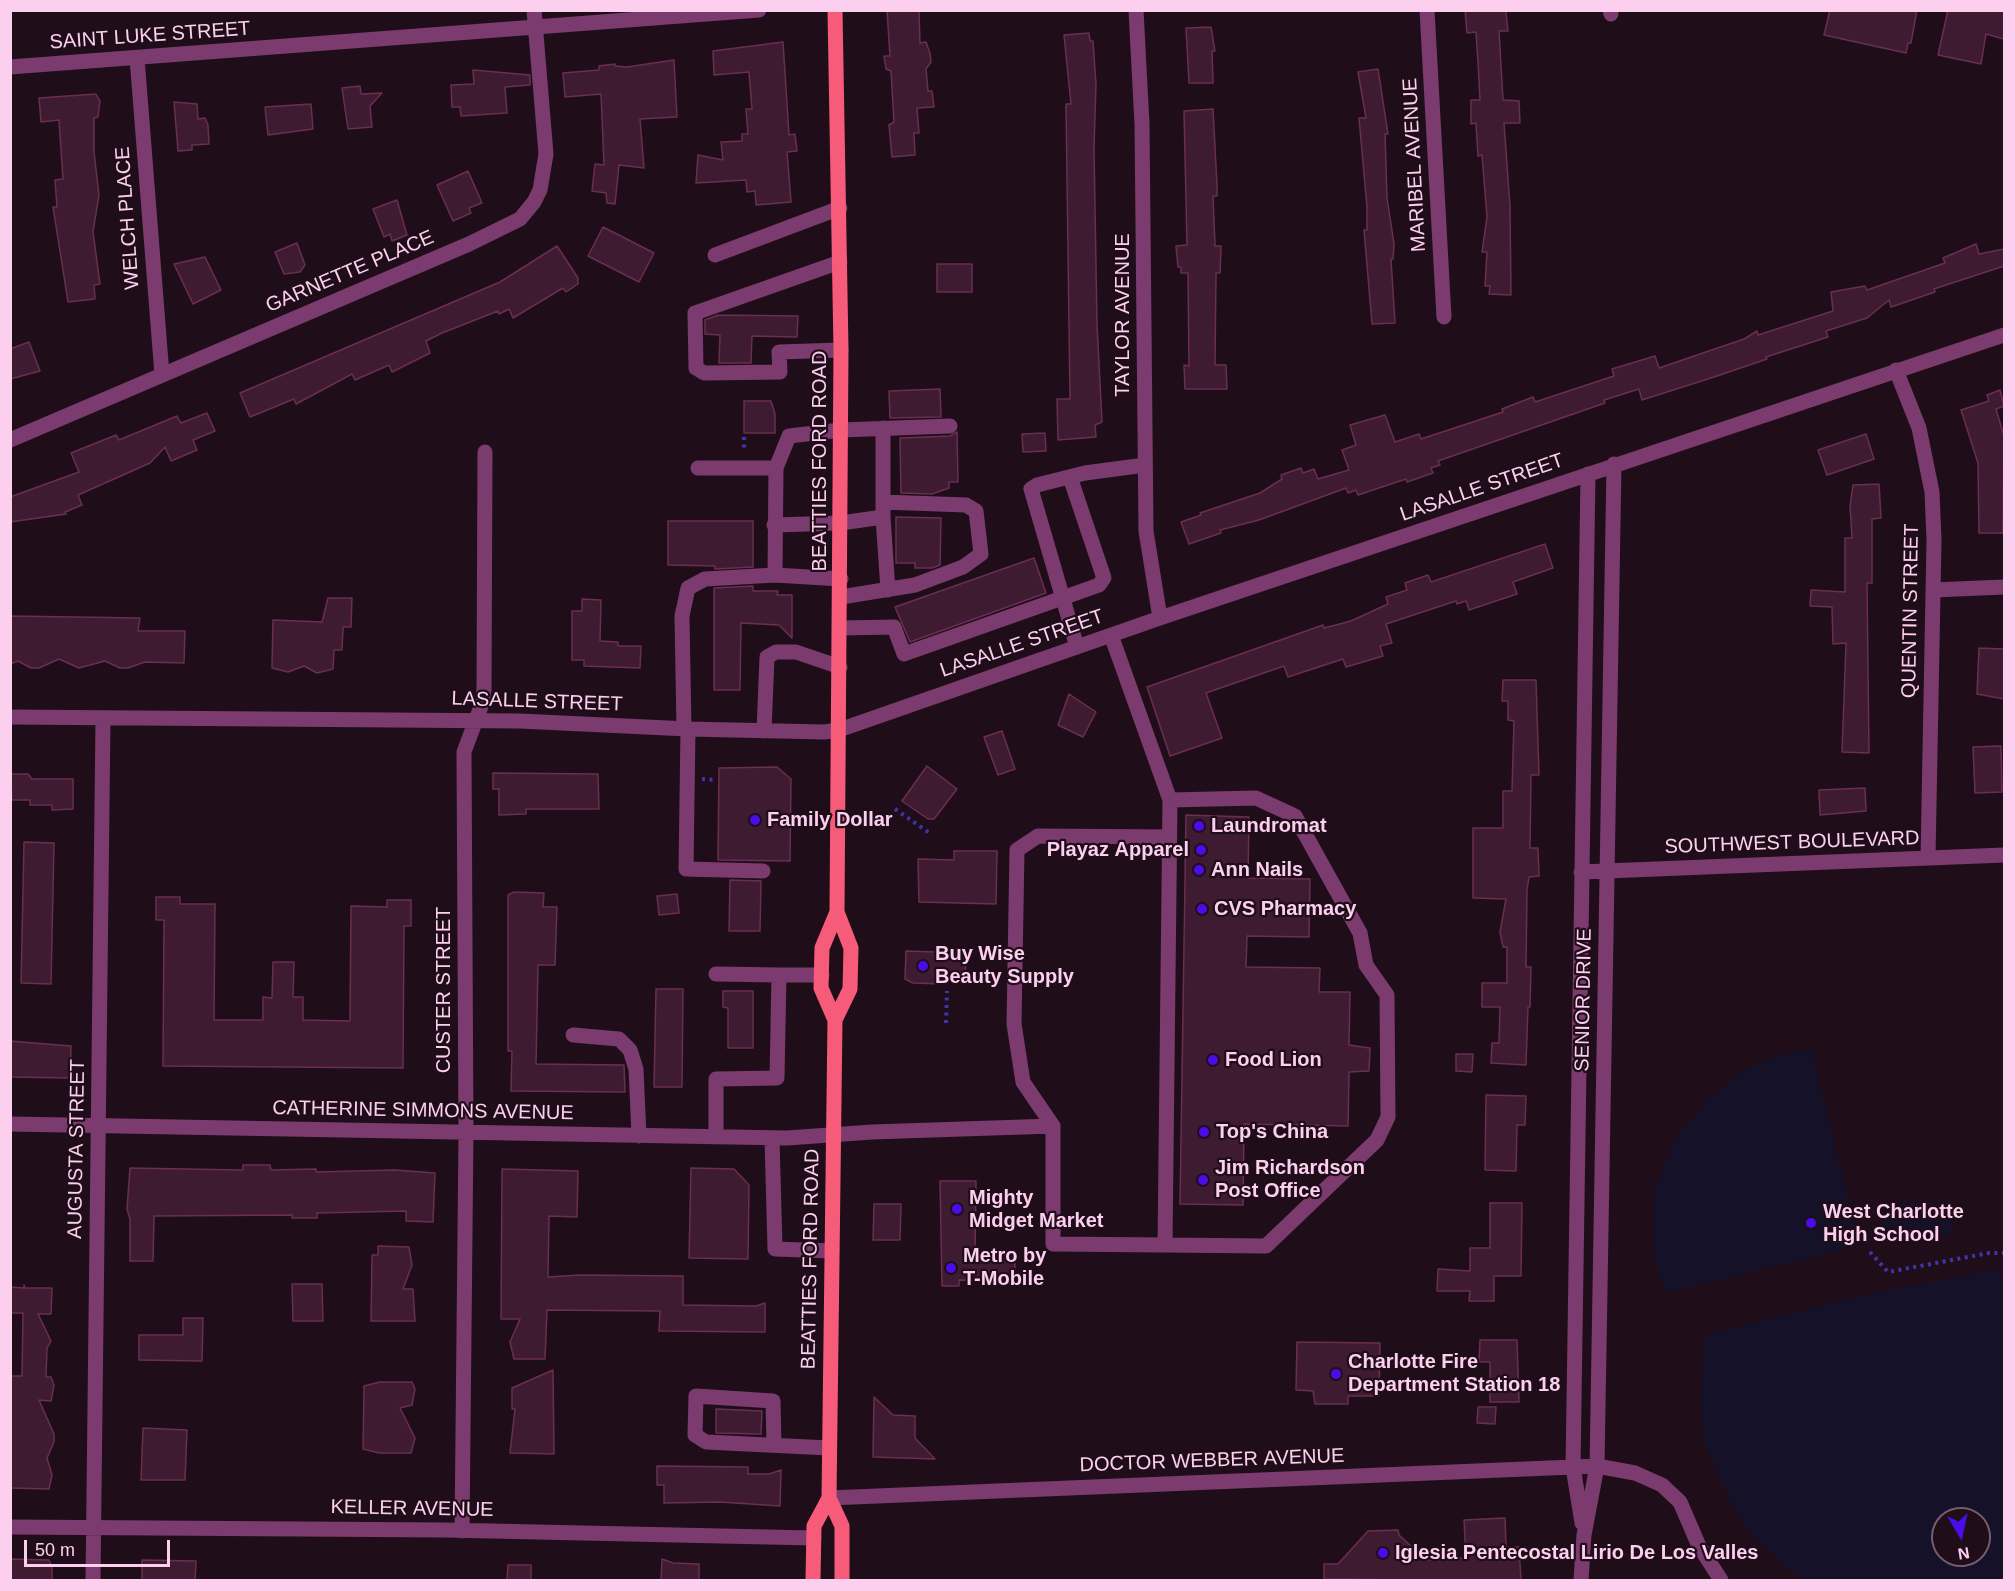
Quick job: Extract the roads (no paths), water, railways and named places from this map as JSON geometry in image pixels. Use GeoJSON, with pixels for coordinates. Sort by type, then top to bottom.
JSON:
{"type":"FeatureCollection","features":[{"type":"Feature","properties":{"kind":"main road","name":"BEATTIES FORD ROAD"},"geometry":{"type":"LineString","coordinates":[[835,10],[841,350],[837,912],[851,948],[850,989],[835,1020]]}},
{"type":"Feature","properties":{"kind":"main road","name":"BEATTIES FORD ROAD"},"geometry":{"type":"LineString","coordinates":[[813,1581],[814,1526],[828,1498],[834,1135],[835,1020],[821,988],[822,948],[837,912]]}},
{"type":"Feature","properties":{"kind":"main road","name":"BEATTIES FORD ROAD"},"geometry":{"type":"LineString","coordinates":[[828,1498],[843,1526],[842,1581]]}},
{"type":"Feature","properties":{"kind":"street","name":"GARNETTE PLACE"},"geometry":{"type":"LineString","coordinates":[[10,440],[500,230],[520,219],[534,202],[540,190],[546,154],[534,10]]}},
{"type":"Feature","properties":{"kind":"street","name":"SAINT LUKE STREET"},"geometry":{"type":"LineString","coordinates":[[10,67],[759,10]]}},
{"type":"Feature","properties":{"kind":"street","name":"TAYLOR AVENUE"},"geometry":{"type":"LineString","coordinates":[[1136,10],[1142,124],[1146,531],[1160,618]]}},
{"type":"Feature","properties":{"kind":"street","name":"MARIBEL AVENUE"},"geometry":{"type":"LineString","coordinates":[[1427,10],[1444,317]]}},
{"type":"Feature","properties":{"kind":"street","name":"WELCH PLACE"},"geometry":{"type":"LineString","coordinates":[[137,58],[162,375]]}},
{"type":"Feature","properties":{"kind":"street"},"geometry":{"type":"LineString","coordinates":[[716,255],[840,208]]}},
{"type":"Feature","properties":{"kind":"street"},"geometry":{"type":"LineString","coordinates":[[840,262],[694,313],[696,368],[704,373],[780,372],[779,352],[841,350]]}},
{"type":"Feature","properties":{"kind":"street","name":"LASALLE STREET"},"geometry":{"type":"LineString","coordinates":[[10,717],[475,720],[686,729],[839,730],[1614,464],[2004,335]]}},
{"type":"Feature","properties":{"kind":"street","name":"QUENTIN STREET"},"geometry":{"type":"LineString","coordinates":[[1896,370],[1919,428],[1929,470],[1934,540],[1928,858]]}},
{"type":"Feature","properties":{"kind":"street"},"geometry":{"type":"LineString","coordinates":[[775,575],[776,468],[789,436],[841,430],[950,426]]}},
{"type":"Feature","properties":{"kind":"street"},"geometry":{"type":"LineString","coordinates":[[883,428],[883,510],[888,590]]}},
{"type":"Feature","properties":{"kind":"street","name":"CUSTER STREET"},"geometry":{"type":"LineString","coordinates":[[462,1531],[466,1134],[464,752],[483,700],[484,689],[485,452]]}},
{"type":"Feature","properties":{"kind":"street","name":"SENIOR DRIVE"},"geometry":{"type":"LineString","coordinates":[[1581,1581],[1584,1535],[1597,1466],[1614,464]]}},
{"type":"Feature","properties":{"kind":"street"},"geometry":{"type":"LineString","coordinates":[[1077,647],[1031,489],[1070,477],[1145,465]]}},
{"type":"Feature","properties":{"kind":"street"},"geometry":{"type":"LineString","coordinates":[[698,468],[776,468]]}},
{"type":"Feature","properties":{"kind":"street","name":"SENIOR DRIVE"},"geometry":{"type":"LineString","coordinates":[[1584,1535],[1573,1467],[1588,474]]}},
{"type":"Feature","properties":{"kind":"street"},"geometry":{"type":"LineString","coordinates":[[840,628],[894,627],[904,654],[1099,585],[1104,578],[1070,477]]}},
{"type":"Feature","properties":{"kind":"street"},"geometry":{"type":"LineString","coordinates":[[774,525],[841,523],[883,510],[966,505],[976,511],[981,554],[963,567],[915,585],[841,597]]}},
{"type":"Feature","properties":{"kind":"street"},"geometry":{"type":"LineString","coordinates":[[764,871],[686,869],[686,729],[682,616],[688,588],[705,579],[775,575],[841,579]]}},
{"type":"Feature","properties":{"kind":"street"},"geometry":{"type":"LineString","coordinates":[[1933,590],[2004,587]]}},
{"type":"Feature","properties":{"kind":"street"},"geometry":{"type":"LineString","coordinates":[[1111,635],[1170,800],[1165,1245]]}},
{"type":"Feature","properties":{"kind":"street"},"geometry":{"type":"LineString","coordinates":[[764,731],[767,657],[776,652],[796,652],[840,667]]}},
{"type":"Feature","properties":{"kind":"street","name":"AUGUSTA STREET"},"geometry":{"type":"LineString","coordinates":[[93,1581],[103,719]]}},
{"type":"Feature","properties":{"kind":"street"},"geometry":{"type":"LineString","coordinates":[[1169,837],[1038,836],[1017,850],[1014,1024],[1023,1082],[1053,1126],[1053,1244],[1266,1245],[1377,1140],[1388,1116],[1387,995],[1366,965],[1360,933],[1295,816],[1256,798],[1170,800]]}},
{"type":"Feature","properties":{"kind":"street","name":"SOUTHWEST BOULEVARD"},"geometry":{"type":"LineString","coordinates":[[1581,872],[2004,855]]}},
{"type":"Feature","properties":{"kind":"street"},"geometry":{"type":"LineString","coordinates":[[716,974],[822,975]]}},
{"type":"Feature","properties":{"kind":"street"},"geometry":{"type":"LineString","coordinates":[[716,1137],[716,1079],[777,1078],[779,975]]}},
{"type":"Feature","properties":{"kind":"street"},"geometry":{"type":"LineString","coordinates":[[1579,1010],[1604,1010]]}},
{"type":"Feature","properties":{"kind":"street"},"geometry":{"type":"LineString","coordinates":[[573,1035],[618,1039],[630,1050],[636,1069],[639,1136]]}},
{"type":"Feature","properties":{"kind":"street","name":"CATHERINE SIMMONS AVENUE"},"geometry":{"type":"LineString","coordinates":[[10,1124],[772,1138],[1053,1126]]}},
{"type":"Feature","properties":{"kind":"street"},"geometry":{"type":"LineString","coordinates":[[772,1138],[775,1249],[832,1251]]}},
{"type":"Feature","properties":{"kind":"street"},"geometry":{"type":"LineString","coordinates":[[774,1445],[773,1401],[696,1396],[696,1435],[706,1442],[829,1448]]}},
{"type":"Feature","properties":{"kind":"street","name":"DOCTOR WEBBER AVENUE"},"geometry":{"type":"LineString","coordinates":[[828,1498],[1597,1466],[1635,1473],[1662,1485],[1680,1502],[1699,1546],[1721,1581]]}},
{"type":"Feature","properties":{"kind":"street","name":"KELLER AVENUE"},"geometry":{"type":"LineString","coordinates":[[10,1527],[462,1531],[814,1538]]}},
{"type":"Feature","properties":{"kind":"place","name":"Family Dollar"},"geometry":{"type":"Point","coordinates":[755,820]}},
{"type":"Feature","properties":{"kind":"place","name":"Laundromat"},"geometry":{"type":"Point","coordinates":[1199,826]}},
{"type":"Feature","properties":{"kind":"place","name":"Playaz Apparel"},"geometry":{"type":"Point","coordinates":[1201,850]}},
{"type":"Feature","properties":{"kind":"place","name":"Ann Nails"},"geometry":{"type":"Point","coordinates":[1199,870]}},
{"type":"Feature","properties":{"kind":"place","name":"CVS Pharmacy"},"geometry":{"type":"Point","coordinates":[1202,909]}},
{"type":"Feature","properties":{"kind":"place","name":"Buy Wise Beauty Supply"},"geometry":{"type":"Point","coordinates":[923,966]}},
{"type":"Feature","properties":{"kind":"place","name":"Food Lion"},"geometry":{"type":"Point","coordinates":[1213,1060]}},
{"type":"Feature","properties":{"kind":"place","name":"Top's China"},"geometry":{"type":"Point","coordinates":[1204,1132]}},
{"type":"Feature","properties":{"kind":"place","name":"Jim Richardson Post Office"},"geometry":{"type":"Point","coordinates":[1203,1180]}},
{"type":"Feature","properties":{"kind":"place","name":"Mighty Midget Market"},"geometry":{"type":"Point","coordinates":[957,1209]}},
{"type":"Feature","properties":{"kind":"place","name":"West Charlotte High School"},"geometry":{"type":"Point","coordinates":[1811,1223]}},
{"type":"Feature","properties":{"kind":"place","name":"Metro by T-Mobile"},"geometry":{"type":"Point","coordinates":[951,1268]}},
{"type":"Feature","properties":{"kind":"place","name":"Charlotte Fire Department Station 18"},"geometry":{"type":"Point","coordinates":[1336,1374]}},
{"type":"Feature","properties":{"kind":"place","name":"Iglesia Pentecostal Lirio De Los Valles"},"geometry":{"type":"Point","coordinates":[1383,1553]}}]}
